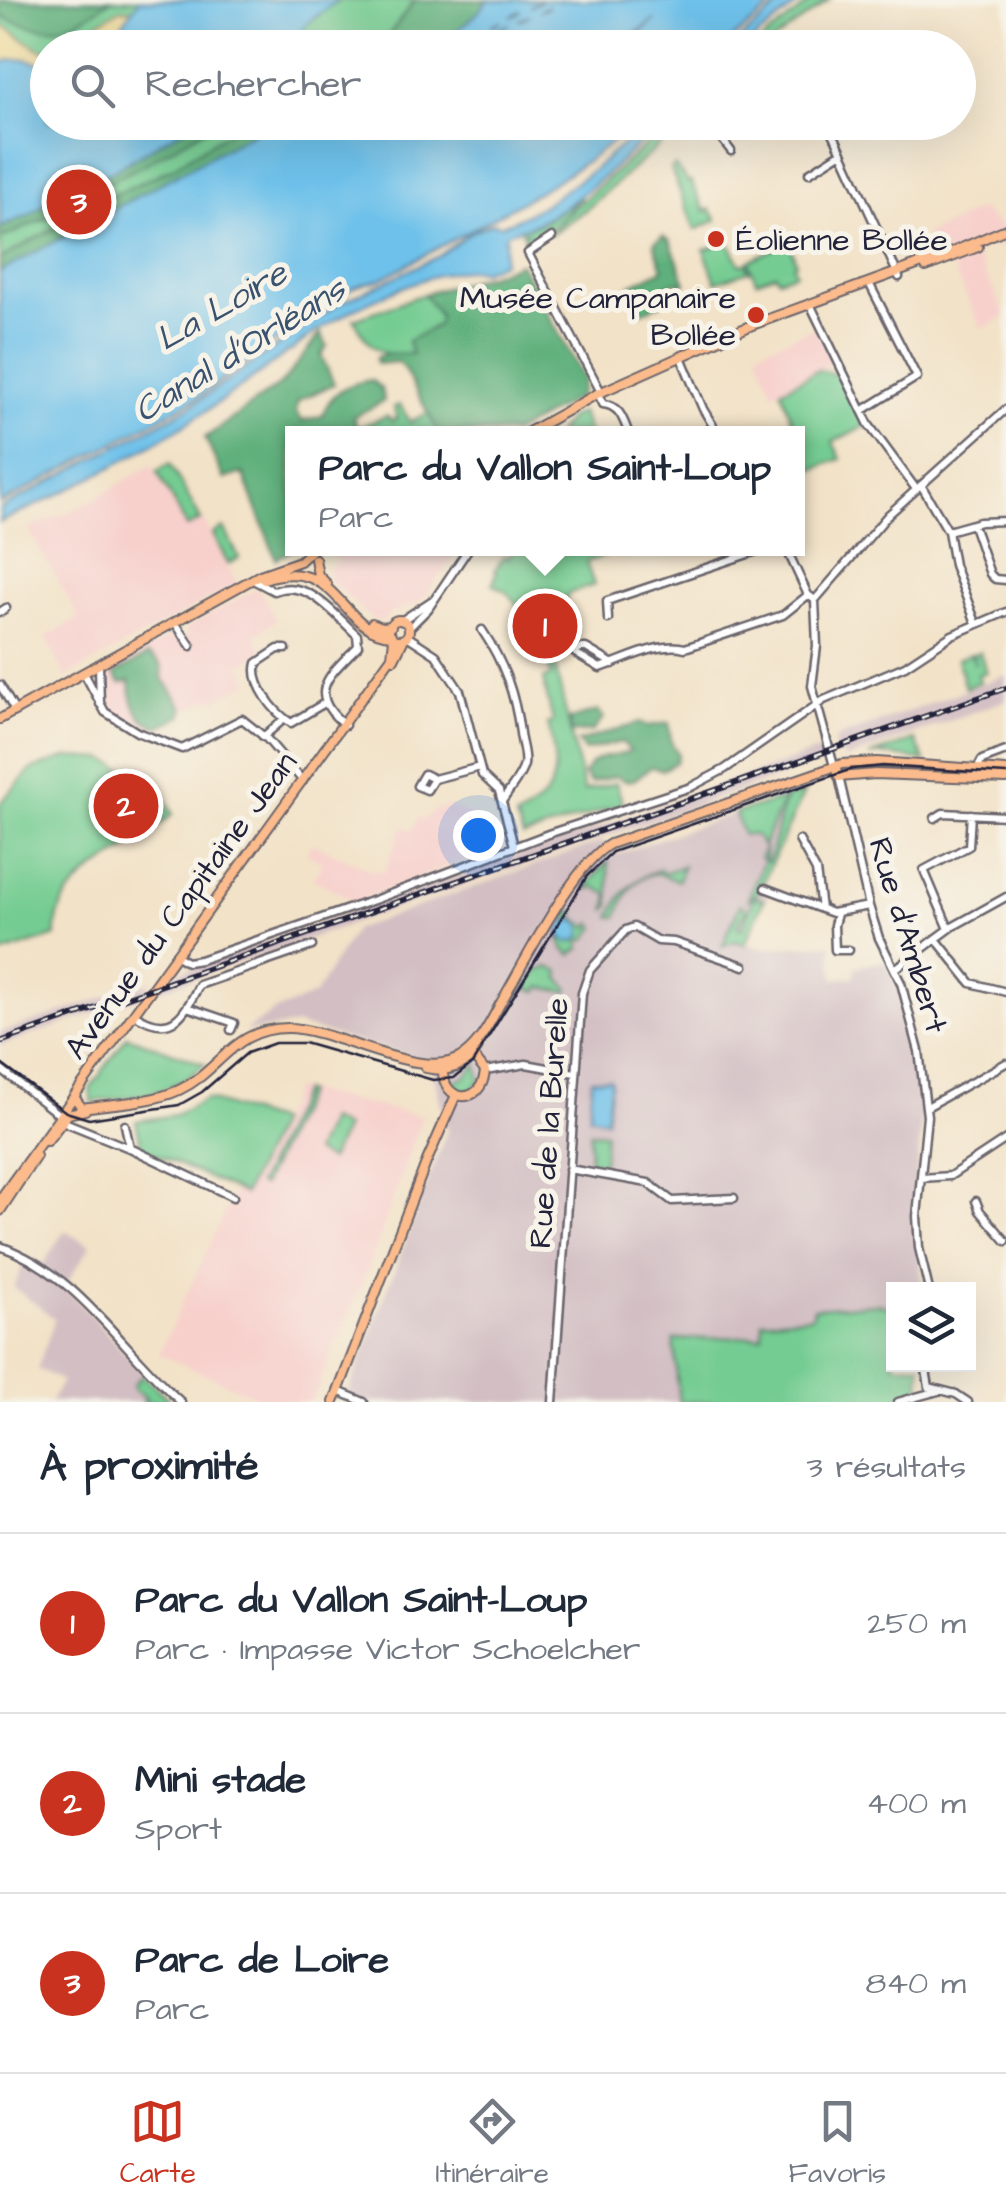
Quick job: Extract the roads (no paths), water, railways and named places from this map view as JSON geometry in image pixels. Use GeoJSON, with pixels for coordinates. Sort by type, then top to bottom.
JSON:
{"type":"FeatureCollection","features":[{"type":"Feature","properties":{"kind":"main road"},"geometry":{"type":"LineString","coordinates":[[539,426],[600,393],[752,324],[870,285],[1006,231]]}},
{"type":"Feature","properties":{"kind":"main road"},"geometry":{"type":"LineString","coordinates":[[0,719],[260,576],[309,563],[320,578],[370,622],[400,632]]}},
{"type":"Feature","properties":{"kind":"main road","name":"Avenue du Capitaine Jean"},"geometry":{"type":"LineString","coordinates":[[0,1199],[392,656],[400,632]]}},
{"type":"Feature","properties":{"kind":"main road"},"geometry":{"type":"LineString","coordinates":[[64,1115],[181,1089],[236,1043],[273,1029],[302,1029],[444,1067],[471,1053],[580,871],[596,853],[617,841],[834,766],[876,762],[1006,779]]}},
{"type":"Feature","properties":{"kind":"main road","name":"Rue d'Ambert"},"geometry":{"type":"LineString","coordinates":[[834,766],[839,776]]}},
{"type":"Feature","properties":{"kind":"main road"},"geometry":{"type":"LineString","coordinates":[[839,776],[1006,771]]}},
{"type":"Feature","properties":{"kind":"main road","name":"Avenue du Capitaine Jean"},"geometry":{"type":"LineString","coordinates":[[0,1211],[134,1014]]}},
{"type":"Feature","properties":{"kind":"main road"},"geometry":{"type":"LineString","coordinates":[[64,1115],[180,1093],[237,1046],[273,1032],[310,1034],[444,1067]]}},
{"type":"Feature","properties":{"kind":"main road"},"geometry":{"type":"LineString","coordinates":[[444,1067],[446,1086],[456,1095],[475,1093],[484,1082],[485,1071],[471,1053]]}},
{"type":"Feature","properties":{"kind":"main road"},"geometry":{"type":"LineString","coordinates":[[334,1402],[426,1162],[456,1095]]}},
{"type":"Feature","properties":{"kind":"main road"},"geometry":{"type":"LineString","coordinates":[[75,1098],[82,1108]]}},
{"type":"Feature","properties":{"kind":"street"},"geometry":{"type":"LineString","coordinates":[[723,140],[731,151]]}},
{"type":"Feature","properties":{"kind":"street"},"geometry":{"type":"LineString","coordinates":[[836,140],[898,274]]}},
{"type":"Feature","properties":{"kind":"street"},"geometry":{"type":"LineString","coordinates":[[809,173],[842,152]]}},
{"type":"Feature","properties":{"kind":"street"},"geometry":{"type":"LineString","coordinates":[[552,237],[528,252],[600,393],[602,404],[614,407],[625,426]]}},
{"type":"Feature","properties":{"kind":"street"},"geometry":{"type":"LineString","coordinates":[[862,411],[917,377],[870,285]]}},
{"type":"Feature","properties":{"kind":"street"},"geometry":{"type":"LineString","coordinates":[[808,306],[862,411],[948,531],[954,565],[976,623]]}},
{"type":"Feature","properties":{"kind":"street"},"geometry":{"type":"LineString","coordinates":[[680,357],[714,426]]}},
{"type":"Feature","properties":{"kind":"street"},"geometry":{"type":"LineString","coordinates":[[613,664],[586,648],[575,654],[600,668],[613,664],[672,644],[685,648],[783,615],[811,597],[888,515],[1006,409]]}},
{"type":"Feature","properties":{"kind":"street"},"geometry":{"type":"LineString","coordinates":[[948,531],[1006,521]]}},
{"type":"Feature","properties":{"kind":"street"},"geometry":{"type":"LineString","coordinates":[[974,524],[990,574],[995,580],[1006,580]]}},
{"type":"Feature","properties":{"kind":"street"},"geometry":{"type":"LineString","coordinates":[[463,556],[432,601],[400,632],[432,652],[454,682],[483,778],[498,788],[514,846]]}},
{"type":"Feature","properties":{"kind":"street"},"geometry":{"type":"LineString","coordinates":[[608,618],[607,601],[742,556]]}},
{"type":"Feature","properties":{"kind":"street","name":"Rue d'Ambert"},"geometry":{"type":"LineString","coordinates":[[790,556],[811,597],[817,646],[812,686],[834,766]]}},
{"type":"Feature","properties":{"kind":"street"},"geometry":{"type":"LineString","coordinates":[[252,582],[274,592],[288,586],[313,596],[357,635],[358,646],[328,676],[323,704],[294,723],[284,719],[256,682],[254,672],[260,659],[286,649]]}},
{"type":"Feature","properties":{"kind":"street"},"geometry":{"type":"LineString","coordinates":[[176,956],[187,962],[200,960],[377,899],[514,846],[691,787],[726,769],[817,706],[904,666],[976,623],[1006,612]]}},
{"type":"Feature","properties":{"kind":"street"},"geometry":{"type":"LineString","coordinates":[[176,624],[191,646]]}},
{"type":"Feature","properties":{"kind":"street"},"geometry":{"type":"LineString","coordinates":[[482,630],[502,659],[501,666],[510,682],[524,758],[521,771],[502,801]]}},
{"type":"Feature","properties":{"kind":"street"},"geometry":{"type":"LineString","coordinates":[[100,665],[100,705]]}},
{"type":"Feature","properties":{"kind":"street"},"geometry":{"type":"LineString","coordinates":[[84,673],[100,705],[122,724],[177,749],[242,719],[303,781]]}},
{"type":"Feature","properties":{"kind":"street"},"geometry":{"type":"LineString","coordinates":[[0,685],[15,711]]}},
{"type":"Feature","properties":{"kind":"street"},"geometry":{"type":"LineString","coordinates":[[323,704],[344,724]]}},
{"type":"Feature","properties":{"kind":"street"},"geometry":{"type":"LineString","coordinates":[[263,737],[284,719]]}},
{"type":"Feature","properties":{"kind":"street"},"geometry":{"type":"LineString","coordinates":[[976,773],[982,760],[1006,752]]}},
{"type":"Feature","properties":{"kind":"street"},"geometry":{"type":"LineString","coordinates":[[434,779],[480,767]]}},
{"type":"Feature","properties":{"kind":"street","name":"Rue d'Ambert"},"geometry":{"type":"LineString","coordinates":[[839,776],[869,906],[910,1013],[926,1107],[918,1235],[927,1282]]}},
{"type":"Feature","properties":{"kind":"street"},"geometry":{"type":"LineString","coordinates":[[935,818],[943,812],[1006,816]]}},
{"type":"Feature","properties":{"kind":"street"},"geometry":{"type":"LineString","coordinates":[[950,929],[924,870],[969,846],[971,814]]}},
{"type":"Feature","properties":{"kind":"street"},"geometry":{"type":"LineString","coordinates":[[799,840],[816,871],[821,909]]}},
{"type":"Feature","properties":{"kind":"street"},"geometry":{"type":"LineString","coordinates":[[765,888],[838,914],[869,906]]}},
{"type":"Feature","properties":{"kind":"street"},"geometry":{"type":"LineString","coordinates":[[895,969],[950,929],[1006,897]]}},
{"type":"Feature","properties":{"kind":"street"},"geometry":{"type":"LineString","coordinates":[[838,914],[834,925],[835,950],[849,950]]}},
{"type":"Feature","properties":{"kind":"street","name":"Rue de la Burelle"},"geometry":{"type":"LineString","coordinates":[[553,1402],[584,983],[590,970],[629,928],[640,927],[658,941],[674,942],[744,966]]}},
{"type":"Feature","properties":{"kind":"street"},"geometry":{"type":"LineString","coordinates":[[936,939],[971,984],[1006,992]]}},
{"type":"Feature","properties":{"kind":"street"},"geometry":{"type":"LineString","coordinates":[[134,1014],[162,1025],[172,1023],[187,1008],[199,985],[312,946]]}},
{"type":"Feature","properties":{"kind":"street"},"geometry":{"type":"LineString","coordinates":[[187,1008],[234,1023],[231,1030]]}},
{"type":"Feature","properties":{"kind":"street"},"geometry":{"type":"LineString","coordinates":[[926,1107],[1006,1063]]}},
{"type":"Feature","properties":{"kind":"street"},"geometry":{"type":"LineString","coordinates":[[485,1071],[526,1064],[575,1072]]}},
{"type":"Feature","properties":{"kind":"street"},"geometry":{"type":"LineString","coordinates":[[0,1069],[64,1115],[233,1197]]}},
{"type":"Feature","properties":{"kind":"street"},"geometry":{"type":"LineString","coordinates":[[126,1125],[130,1148]]}},
{"type":"Feature","properties":{"kind":"street"},"geometry":{"type":"LineString","coordinates":[[920,1178],[950,1176],[1006,1139]]}},
{"type":"Feature","properties":{"kind":"street"},"geometry":{"type":"LineString","coordinates":[[569,1169],[632,1178],[648,1183],[672,1201],[734,1198]]}},
{"type":"Feature","properties":{"kind":"street"},"geometry":{"type":"LineString","coordinates":[[976,1202],[1006,1240]]}},
{"type":"Feature","properties":{"kind":"street"},"geometry":{"type":"LineString","coordinates":[[0,1244],[75,1291],[130,1353],[181,1402]]}},
{"type":"Feature","properties":{"kind":"street"},"geometry":{"type":"LineString","coordinates":[[919,1398],[929,1387],[927,1372]]}},
{"type":"Feature","properties":{"kind":"street"},"geometry":{"type":"LineString","coordinates":[[929,1387],[956,1394],[968,1402]]}},
{"type":"Feature","properties":{"kind":"street"},"geometry":{"type":"LineString","coordinates":[[338,1391],[364,1402]]}},
{"type":"Feature","properties":{"kind":"street"},"geometry":{"type":"LineString","coordinates":[[898,1402],[938,1391]]}},
{"type":"Feature","properties":{"kind":"water"},"geometry":{"type":"Polygon","coordinates":[[[139,0],[338,0],[302,30],[119,30],[139,0]]]}},
{"type":"Feature","properties":{"kind":"water"},"geometry":{"type":"Polygon","coordinates":[[[488,0],[780,0],[744,30],[643,30],[655,20],[640,30],[457,30],[488,0]]]}},
{"type":"Feature","properties":{"kind":"water"},"geometry":{"type":"Polygon","coordinates":[[[786,0],[803,0],[766,30],[751,30],[786,0]]]}},
{"type":"Feature","properties":{"kind":"water"},"geometry":{"type":"Polygon","coordinates":[[[9,60],[30,60],[30,140],[164,140],[97,180],[61,193],[29,215],[0,228],[0,65],[9,60]]]}},
{"type":"Feature","properties":{"kind":"water"},"geometry":{"type":"Polygon","coordinates":[[[240,140],[615,140],[512,207],[381,279],[354,287],[197,398],[0,504],[0,272],[240,140]]]}},
{"type":"Feature","properties":{"kind":"water"},"geometry":{"type":"Polygon","coordinates":[[[627,140],[644,140],[554,214],[506,234],[503,262],[482,271],[440,274],[355,309],[150,446],[0,522],[0,509],[191,406],[338,304],[439,256],[471,232],[492,223],[510,222],[542,206],[627,140]]]}},
{"type":"Feature","properties":{"kind":"water"},"geometry":{"type":"Polygon","coordinates":[[[571,920],[579,923],[579,939],[571,942],[563,939],[560,931],[563,923],[571,920]]]}},
{"type":"Feature","properties":{"kind":"water"},"geometry":{"type":"Polygon","coordinates":[[[592,1079],[610,1079],[606,1120],[589,1116],[592,1079]]]}},
{"type":"Feature","properties":{"kind":"tram line"},"geometry":{"type":"LineString","coordinates":[[0,1063],[66,1112],[89,1119],[179,1105],[202,1092],[247,1053],[275,1043],[304,1043],[433,1080],[454,1078],[472,1064],[587,876],[612,852],[852,769],[883,766],[1006,774]]}},
{"type":"Feature","properties":{"kind":"railway"},"geometry":{"type":"LineString","coordinates":[[0,1042],[1006,688]]}},
{"type":"Feature","properties":{"kind":"place","name":"Parc de Loire"},"geometry":{"type":"Point","coordinates":[79,202]}},
{"type":"Feature","properties":{"kind":"place","name":"Éolienne Bollée"},"geometry":{"type":"Point","coordinates":[716,239]}},
{"type":"Feature","properties":{"kind":"place","name":"Musée Campanaire Bollée"},"geometry":{"type":"Point","coordinates":[756,315]}},
{"type":"Feature","properties":{"kind":"place","name":"Parc du Vallon Saint-Loup"},"geometry":{"type":"Point","coordinates":[545,626]}},
{"type":"Feature","properties":{"kind":"place","name":"Mini stade"},"geometry":{"type":"Point","coordinates":[126,806]}},
{"type":"Feature","properties":{"kind":"water label","name":"La Loire"},"geometry":{"type":"Point","coordinates":[221,305]}},
{"type":"Feature","properties":{"kind":"water label","name":"Canal d'Orléans"},"geometry":{"type":"Point","coordinates":[239,349]}}]}
